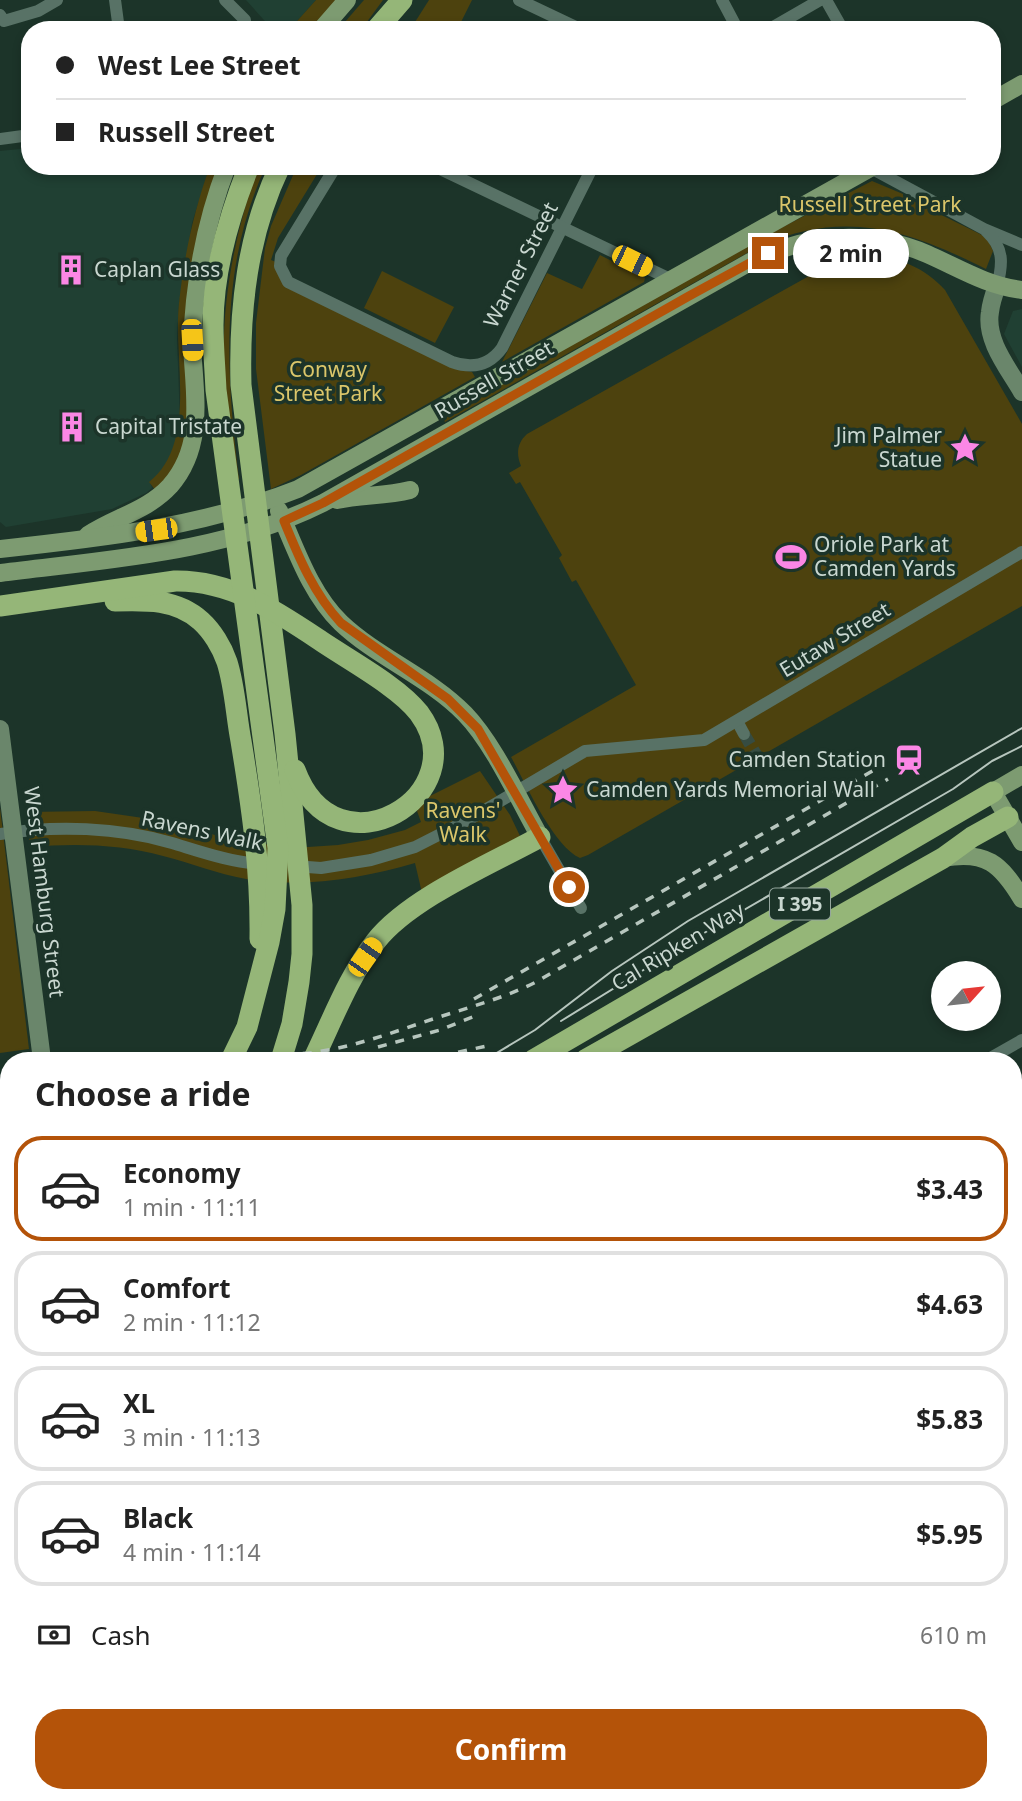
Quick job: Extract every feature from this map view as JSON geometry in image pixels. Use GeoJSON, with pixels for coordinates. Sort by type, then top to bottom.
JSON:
{"type":"FeatureCollection","features":[{"type":"Feature","properties":{"kind":"highway"},"geometry":{"type":"LineString","coordinates":[[384,21],[401,0]]}},
{"type":"Feature","properties":{"kind":"highway"},"geometry":{"type":"LineString","coordinates":[[235,1052],[247,1027],[269,942],[275,909],[278,848],[216,390],[213,322],[223,244],[245,175]]}},
{"type":"Feature","properties":{"kind":"highway"},"geometry":{"type":"LineString","coordinates":[[276,175],[253,242],[241,319],[242,385],[285,734],[301,892],[303,930],[299,982],[292,1024],[283,1052]]}},
{"type":"Feature","properties":{"kind":"highway"},"geometry":{"type":"LineString","coordinates":[[0,606],[191,581],[222,587],[257,600],[412,705],[426,724],[432,747],[425,787],[399,813],[379,821],[363,824],[338,819],[315,804],[306,793],[297,776],[285,734]]}},
{"type":"Feature","properties":{"kind":"highway"},"geometry":{"type":"LineString","coordinates":[[36,601],[143,600],[177,606],[194,616],[209,630],[222,649],[229,671],[256,831],[260,901],[258,982]]}},
{"type":"Feature","properties":{"kind":"highway","name":"Cal Ripken Way"},"geometry":{"type":"LineString","coordinates":[[547,1052],[993,792]]}},
{"type":"Feature","properties":{"kind":"highway","name":"I 395"},"geometry":{"type":"LineString","coordinates":[[599,1052],[943,858],[972,837],[1015,813]]}},
{"type":"Feature","properties":{"kind":"highway"},"geometry":{"type":"LineString","coordinates":[[317,1052],[365,957],[377,940],[405,913],[438,892],[540,837]]}},
{"type":"Feature","properties":{"kind":"main road"},"geometry":{"type":"LineString","coordinates":[[329,21],[347,0]]}},
{"type":"Feature","properties":{"kind":"main road"},"geometry":{"type":"LineString","coordinates":[[1001,96],[1022,84]]}},
{"type":"Feature","properties":{"kind":"main road"},"geometry":{"type":"LineString","coordinates":[[82,540],[99,528],[158,498],[178,475],[190,453],[197,427],[192,340],[195,299],[204,239],[224,175]]}},
{"type":"Feature","properties":{"kind":"main road","name":"Russell Street"},"geometry":{"type":"LineString","coordinates":[[0,549],[82,540],[191,523],[273,499],[342,465],[857,175]]}},
{"type":"Feature","properties":{"kind":"main road","name":"Russell Street"},"geometry":{"type":"LineString","coordinates":[[0,573],[172,551],[284,521],[323,503],[689,296],[779,249],[823,239],[877,239],[915,250],[997,286],[1022,290]]}},
{"type":"Feature","properties":{"kind":"main road"},"geometry":{"type":"LineString","coordinates":[[323,503],[351,497],[410,491]]}},
{"type":"Feature","properties":{"kind":"main road"},"geometry":{"type":"LineString","coordinates":[[273,499],[312,584],[327,608],[360,638],[464,713],[478,729],[540,837]]}},
{"type":"Feature","properties":{"kind":"main road","name":"I 395"},"geometry":{"type":"LineString","coordinates":[[993,792],[1022,775]]}},
{"type":"Feature","properties":{"kind":"main road"},"geometry":{"type":"LineString","coordinates":[[993,792],[1015,813],[1022,842]]}},
{"type":"Feature","properties":{"kind":"main road"},"geometry":{"type":"LineString","coordinates":[[943,858],[970,854],[988,861],[1007,876],[1022,899]]}},
{"type":"Feature","properties":{"kind":"street"},"geometry":{"type":"LineString","coordinates":[[2,18],[38,11],[57,0]]}},
{"type":"Feature","properties":{"kind":"street"},"geometry":{"type":"LineString","coordinates":[[115,0],[118,21]]}},
{"type":"Feature","properties":{"kind":"street"},"geometry":{"type":"LineString","coordinates":[[225,0],[245,21]]}},
{"type":"Feature","properties":{"kind":"street"},"geometry":{"type":"LineString","coordinates":[[519,0],[563,21]]}},
{"type":"Feature","properties":{"kind":"street"},"geometry":{"type":"LineString","coordinates":[[722,0],[733,21]]}},
{"type":"Feature","properties":{"kind":"street"},"geometry":{"type":"LineString","coordinates":[[784,21],[820,0]]}},
{"type":"Feature","properties":{"kind":"street"},"geometry":{"type":"LineString","coordinates":[[826,0],[838,21]]}},
{"type":"Feature","properties":{"kind":"street"},"geometry":{"type":"LineString","coordinates":[[0,139],[21,136]]}},
{"type":"Feature","properties":{"kind":"street","name":"Warner Street"},"geometry":{"type":"LineString","coordinates":[[330,175],[285,249],[280,262],[282,271],[292,286],[452,362],[471,367],[491,359],[502,348],[588,175]]}},
{"type":"Feature","properties":{"kind":"street"},"geometry":{"type":"LineString","coordinates":[[454,175],[670,279]]}},
{"type":"Feature","properties":{"kind":"street"},"geometry":{"type":"LineString","coordinates":[[886,175],[984,229],[1022,245]]}},
{"type":"Feature","properties":{"kind":"street"},"geometry":{"type":"LineString","coordinates":[[984,229],[1001,251],[1002,267],[990,312],[990,330],[1022,392]]}},
{"type":"Feature","properties":{"kind":"street","name":"Eutaw Street"},"geometry":{"type":"LineString","coordinates":[[704,740],[1022,552]]}},
{"type":"Feature","properties":{"kind":"street"},"geometry":{"type":"LineString","coordinates":[[737,720],[744,734]]}},
{"type":"Feature","properties":{"kind":"street","name":"West Hamburg Street"},"geometry":{"type":"LineString","coordinates":[[0,729],[7,833],[41,1052]]}},
{"type":"Feature","properties":{"kind":"street","name":"Ravens Walk"},"geometry":{"type":"LineString","coordinates":[[7,833],[73,829],[124,834],[173,843],[200,853],[244,863],[321,868],[371,860],[415,846],[468,820],[585,751],[704,740]]}},
{"type":"Feature","properties":{"kind":"street"},"geometry":{"type":"LineString","coordinates":[[540,837],[581,908]]}},
{"type":"Feature","properties":{"kind":"street"},"geometry":{"type":"LineString","coordinates":[[1001,1052],[1022,1040]]}},
{"type":"Feature","properties":{"kind":"shaded area"},"geometry":{"type":"Polygon","coordinates":[[[246,0],[316,0],[297,21],[265,21],[246,0]]]}},
{"type":"Feature","properties":{"kind":"shaded area"},"geometry":{"type":"Polygon","coordinates":[[[21,149],[21,175],[207,175],[192,223],[179,304],[177,338],[180,423],[173,452],[158,476],[150,482],[152,488],[112,509],[6,527],[0,522],[0,151],[21,149]]]}},
{"type":"Feature","properties":{"kind":"shaded area"},"geometry":{"type":"Polygon","coordinates":[[[1022,309],[1022,367],[1004,334],[1013,311],[1022,309]]]}},
{"type":"Feature","properties":{"kind":"green space"},"geometry":{"type":"Polygon","coordinates":[[[316,0],[336,0],[319,21],[297,21],[316,0]]]}},
{"type":"Feature","properties":{"kind":"green space"},"geometry":{"type":"Polygon","coordinates":[[[364,0],[383,0],[368,21],[346,21],[364,0]]]}},
{"type":"Feature","properties":{"kind":"green space"},"geometry":{"type":"Polygon","coordinates":[[[429,0],[472,0],[462,21],[416,21],[429,0]]]}},
{"type":"Feature","properties":{"kind":"green space"},"geometry":{"type":"Polygon","coordinates":[[[207,175],[219,175],[190,416],[179,461],[156,491],[149,482],[164,465],[174,445],[178,423],[179,303],[194,216],[207,175]]]}},
{"type":"Feature","properties":{"kind":"green space"},"geometry":{"type":"Polygon","coordinates":[[[255,175],[262,175],[240,242],[233,281],[229,360],[239,479],[236,480],[226,396],[224,329],[230,274],[255,175]]]}},
{"type":"Feature","properties":{"kind":"green space","name":"Conway Street Park"},"geometry":{"type":"Polygon","coordinates":[[[293,175],[316,175],[278,238],[271,260],[276,262],[282,281],[456,369],[472,372],[475,377],[301,475],[271,489],[256,369],[256,323],[265,248],[271,226],[293,175]]]}},
{"type":"Feature","properties":{"kind":"green space","name":"Russell Street Park"},"geometry":{"type":"Polygon","coordinates":[[[872,181],[982,235],[993,251],[986,269],[928,243],[873,228],[817,229],[787,236],[756,248],[445,422],[442,417],[775,231],[872,181]]]}},
{"type":"Feature","properties":{"kind":"green space"},"geometry":{"type":"Polygon","coordinates":[[[600,255],[645,278],[644,282],[502,362],[547,273],[582,289],[600,255]]]}},
{"type":"Feature","properties":{"kind":"green space","name":"Oriole Park at Camden Yards"},"geometry":{"type":"Polygon","coordinates":[[[869,255],[891,258],[911,265],[929,275],[945,290],[1022,424],[1022,606],[580,858],[560,841],[550,828],[511,757],[636,685],[576,580],[572,582],[559,558],[562,555],[520,482],[516,484],[509,473],[521,466],[518,457],[519,445],[527,434],[818,271],[836,262],[869,255]]]}},
{"type":"Feature","properties":{"kind":"green space"},"geometry":{"type":"Polygon","coordinates":[[[382,271],[454,307],[435,343],[364,308],[382,271]]]}},
{"type":"Feature","properties":{"kind":"green space","name":"Ravens' Walk"},"geometry":{"type":"Polygon","coordinates":[[[480,771],[510,815],[520,836],[422,893],[415,863],[373,874],[288,883],[235,877],[131,849],[80,845],[30,847],[26,812],[95,811],[157,820],[246,843],[308,847],[368,840],[405,830],[421,822],[417,811],[430,796],[480,771]]]}},
{"type":"Feature","properties":{"kind":"green space"},"geometry":{"type":"Polygon","coordinates":[[[0,808],[29,1049],[0,1052],[0,808]]]}},
{"type":"Feature","properties":{"kind":"tunnel"},"geometry":{"type":"LineString","coordinates":[[744,734],[760,761]]}},
{"type":"Feature","properties":{"kind":"tram line"},"geometry":{"type":"LineString","coordinates":[[498,1052],[535,1030],[612,971],[688,921],[1022,728]]}},
{"type":"Feature","properties":{"kind":"tram line"},"geometry":{"type":"LineString","coordinates":[[561,1021],[692,940],[953,789],[992,761],[1022,746]]}},
{"type":"Feature","properties":{"kind":"railway"},"geometry":{"type":"LineString","coordinates":[[474,999],[881,766]]}},
{"type":"Feature","properties":{"kind":"railway"},"geometry":{"type":"LineString","coordinates":[[315,1052],[367,1040],[524,988],[888,779]]}},
{"type":"Feature","properties":{"kind":"railway"},"geometry":{"type":"LineString","coordinates":[[378,1047],[440,1030],[475,1016]]}},
{"type":"Feature","properties":{"kind":"railway"},"geometry":{"type":"LineString","coordinates":[[459,1052],[491,1045]]}},
{"type":"Feature","properties":{"kind":"place","name":"Caplan Glass"},"geometry":{"type":"Point","coordinates":[71,270]}},
{"type":"Feature","properties":{"kind":"place","name":"Capital Tristate"},"geometry":{"type":"Point","coordinates":[72,427]}},
{"type":"Feature","properties":{"kind":"place","name":"Jim Palmer Statue"},"geometry":{"type":"Point","coordinates":[965,448]}},
{"type":"Feature","properties":{"kind":"place","name":"Oriole Park at Camden Yards"},"geometry":{"type":"Point","coordinates":[791,557]}},
{"type":"Feature","properties":{"kind":"place","name":"Camden Station"},"geometry":{"type":"Point","coordinates":[909,760]}},
{"type":"Feature","properties":{"kind":"place","name":"Camden Yards Memorial Wall"},"geometry":{"type":"Point","coordinates":[563,790]}},
{"type":"Feature","properties":{"kind":"route"},"geometry":{"type":"LineString","coordinates":[[569,887],[478,729],[448,699],[360,638],[327,608],[312,584],[284,521],[323,503],[768,253]]}}]}
